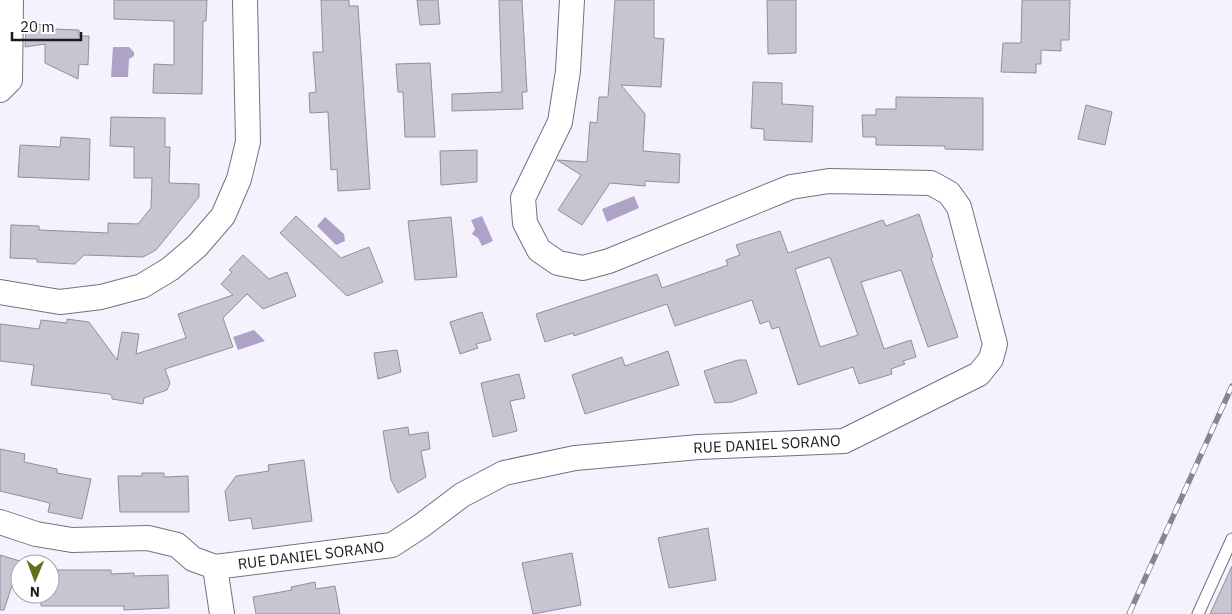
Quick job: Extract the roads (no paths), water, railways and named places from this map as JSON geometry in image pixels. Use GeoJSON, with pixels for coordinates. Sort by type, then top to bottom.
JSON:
{"type":"FeatureCollection","features":[{"type":"Feature","properties":{"kind":"street"},"geometry":{"type":"LineString","coordinates":[[0,90],[10,80],[11,0]]}},
{"type":"Feature","properties":{"kind":"street"},"geometry":{"type":"LineString","coordinates":[[0,292],[60,302],[101,297],[142,286],[170,268],[197,246],[223,216],[239,179],[248,142],[245,0]]}},
{"type":"Feature","properties":{"kind":"street","name":"RUE DANIEL SORANO"},"geometry":{"type":"LineString","coordinates":[[215,567],[392,545],[462,495],[504,473],[575,458],[700,447],[844,441],[979,374],[991,359],[995,344],[959,207],[949,193],[931,183],[829,182],[791,187],[609,261],[583,268],[558,263],[539,250],[525,223],[523,198],[560,122],[568,71],[572,0]]}},
{"type":"Feature","properties":{"kind":"street"},"geometry":{"type":"LineString","coordinates":[[0,522],[36,534],[72,540],[148,538],[177,545],[193,559],[215,567],[222,614]]}},
{"type":"Feature","properties":{"kind":"lane"},"geometry":{"type":"LineString","coordinates":[[1198,614],[1232,539]]}},
{"type":"Feature","properties":{"kind":"railway"},"geometry":{"type":"LineString","coordinates":[[1129,614],[1232,386]]}}]}
